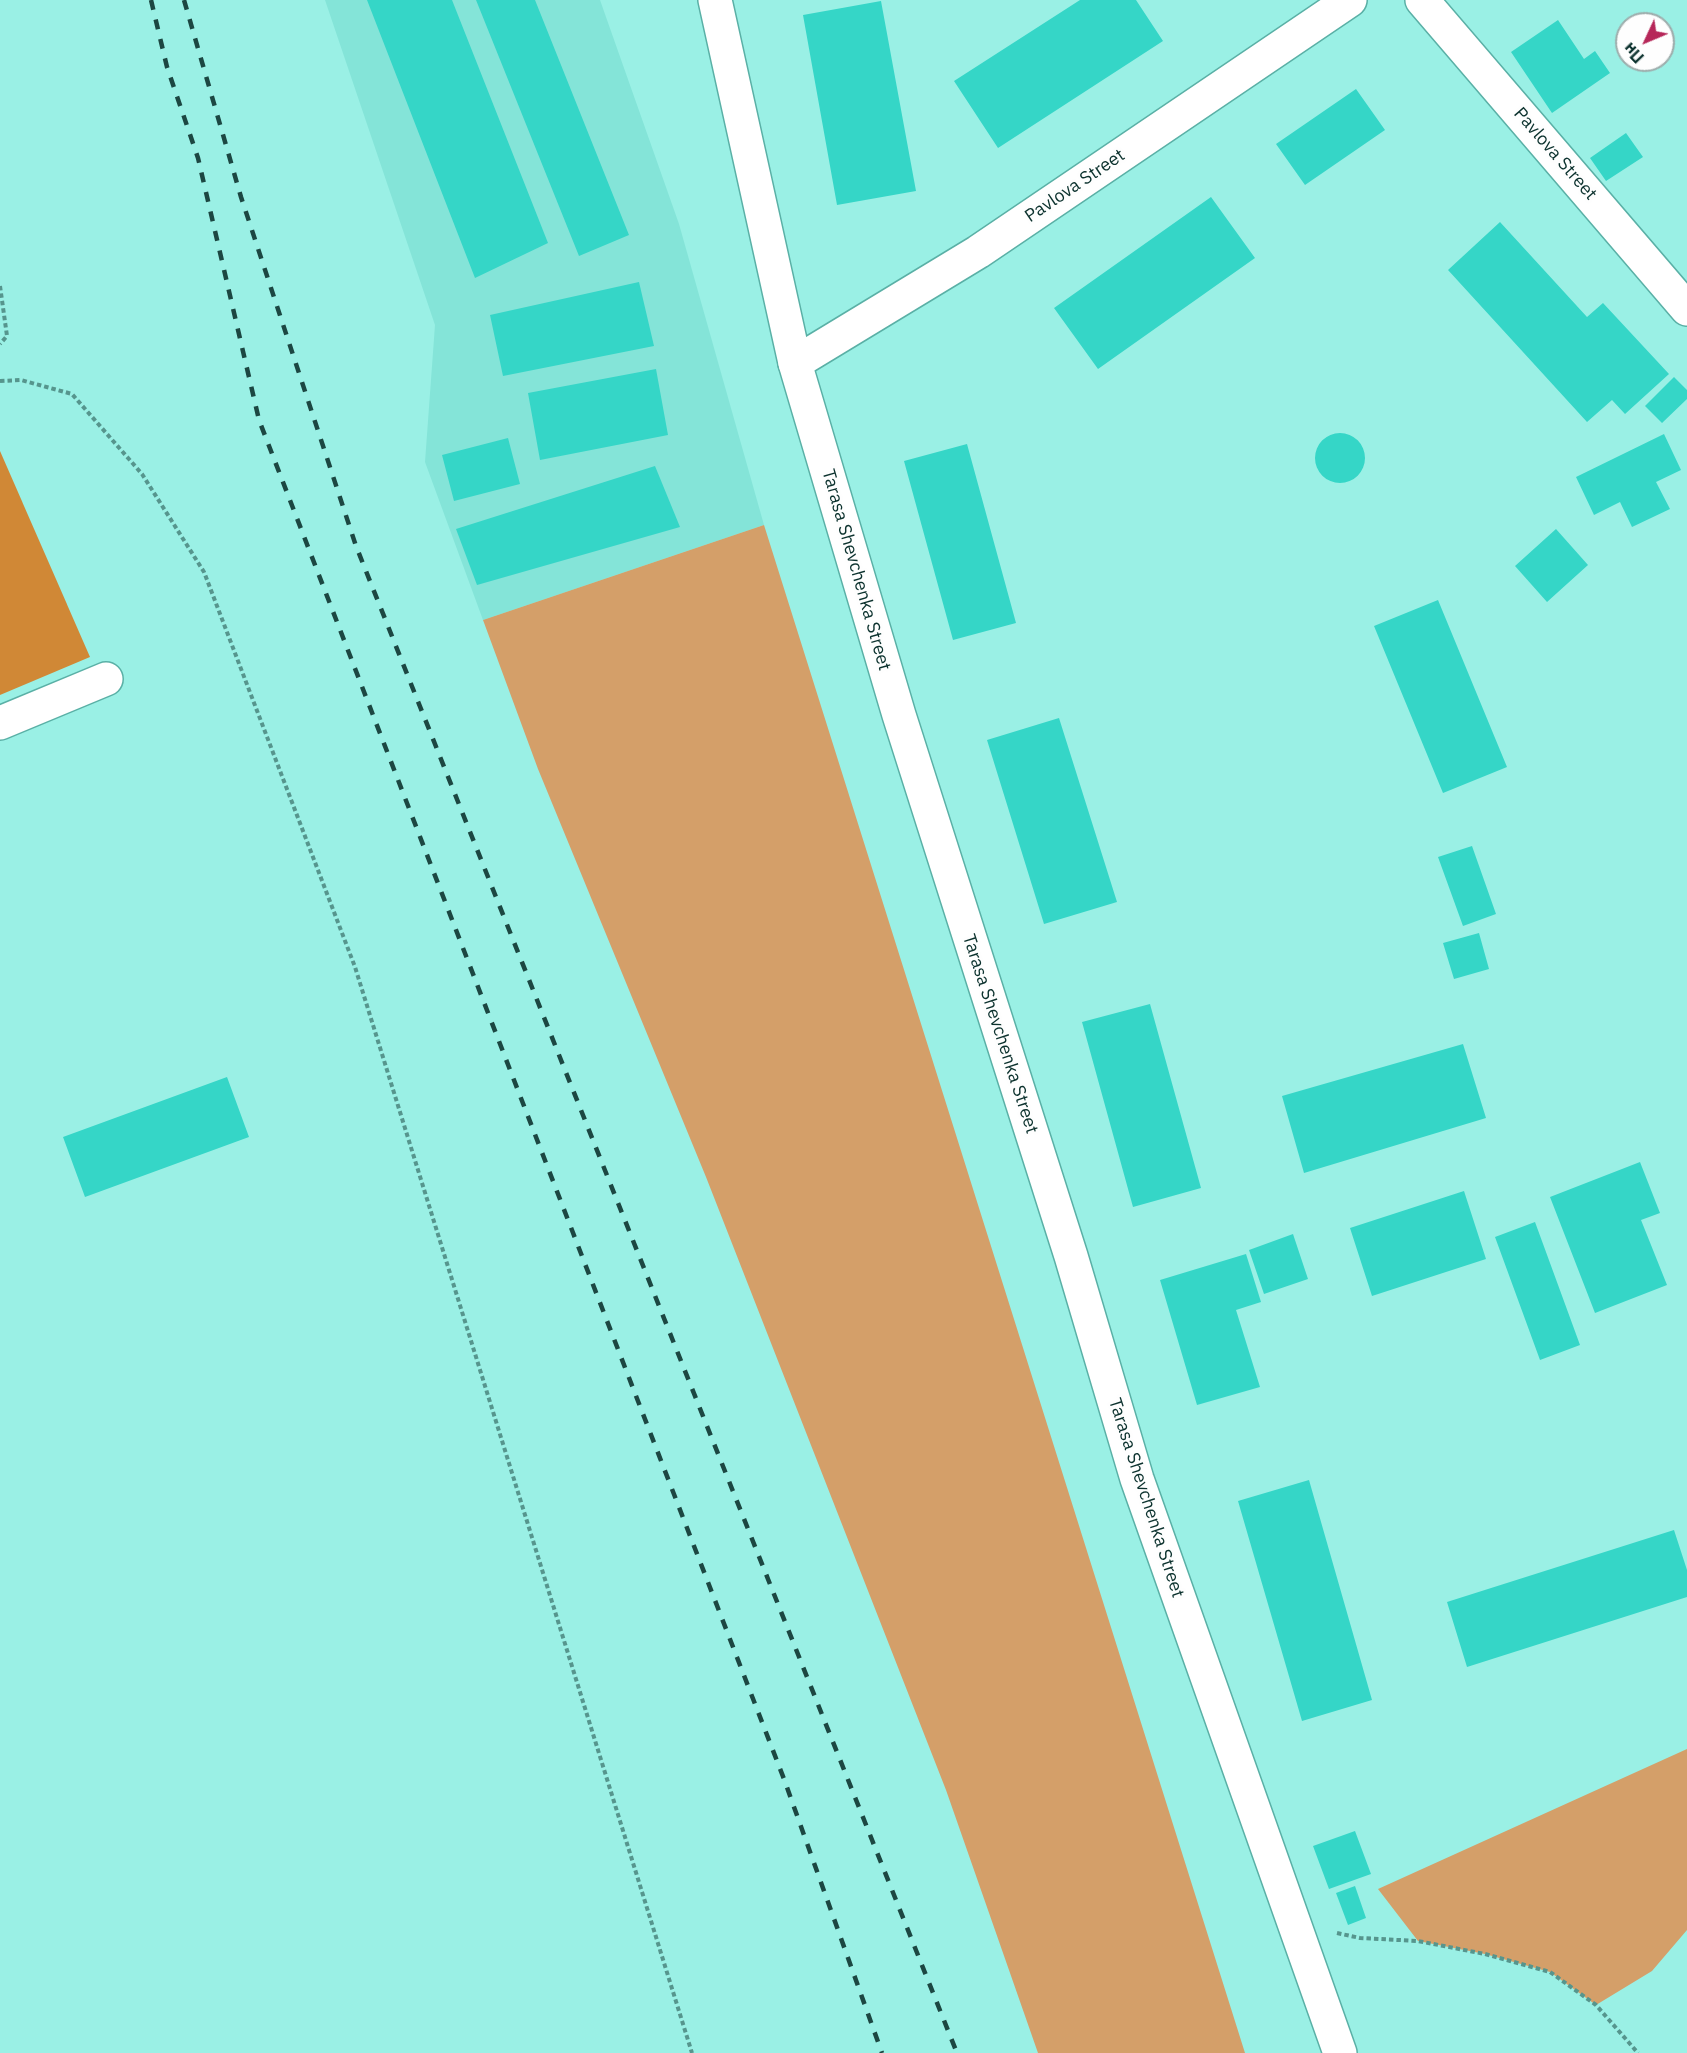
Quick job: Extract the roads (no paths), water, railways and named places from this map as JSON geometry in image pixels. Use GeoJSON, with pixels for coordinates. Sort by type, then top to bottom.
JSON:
{"type":"FeatureCollection","features":[{"type":"Feature","properties":{"kind":"main road","name":"Tarasa Shevchenka Street"},"geometry":{"type":"LineString","coordinates":[[715,0],[795,363],[899,715],[1071,1256],[1137,1479],[1340,2053]]}},
{"type":"Feature","properties":{"kind":"main road","name":"Pavlova Street"},"geometry":{"type":"LineString","coordinates":[[795,363],[978,252],[1322,9],[1350,0]]}},
{"type":"Feature","properties":{"kind":"main road","name":"Pavlova Street"},"geometry":{"type":"LineString","coordinates":[[1422,0],[1687,309]]}},
{"type":"Feature","properties":{"kind":"main road"},"geometry":{"type":"LineString","coordinates":[[0,723],[106,679]]}},
{"type":"Feature","properties":{"kind":"railway"},"geometry":{"type":"LineString","coordinates":[[151,0],[167,67],[198,158],[259,420],[784,1779],[882,2053]]}},
{"type":"Feature","properties":{"kind":"railway"},"geometry":{"type":"LineString","coordinates":[[184,0],[241,197],[356,546],[957,2053]]}}]}
